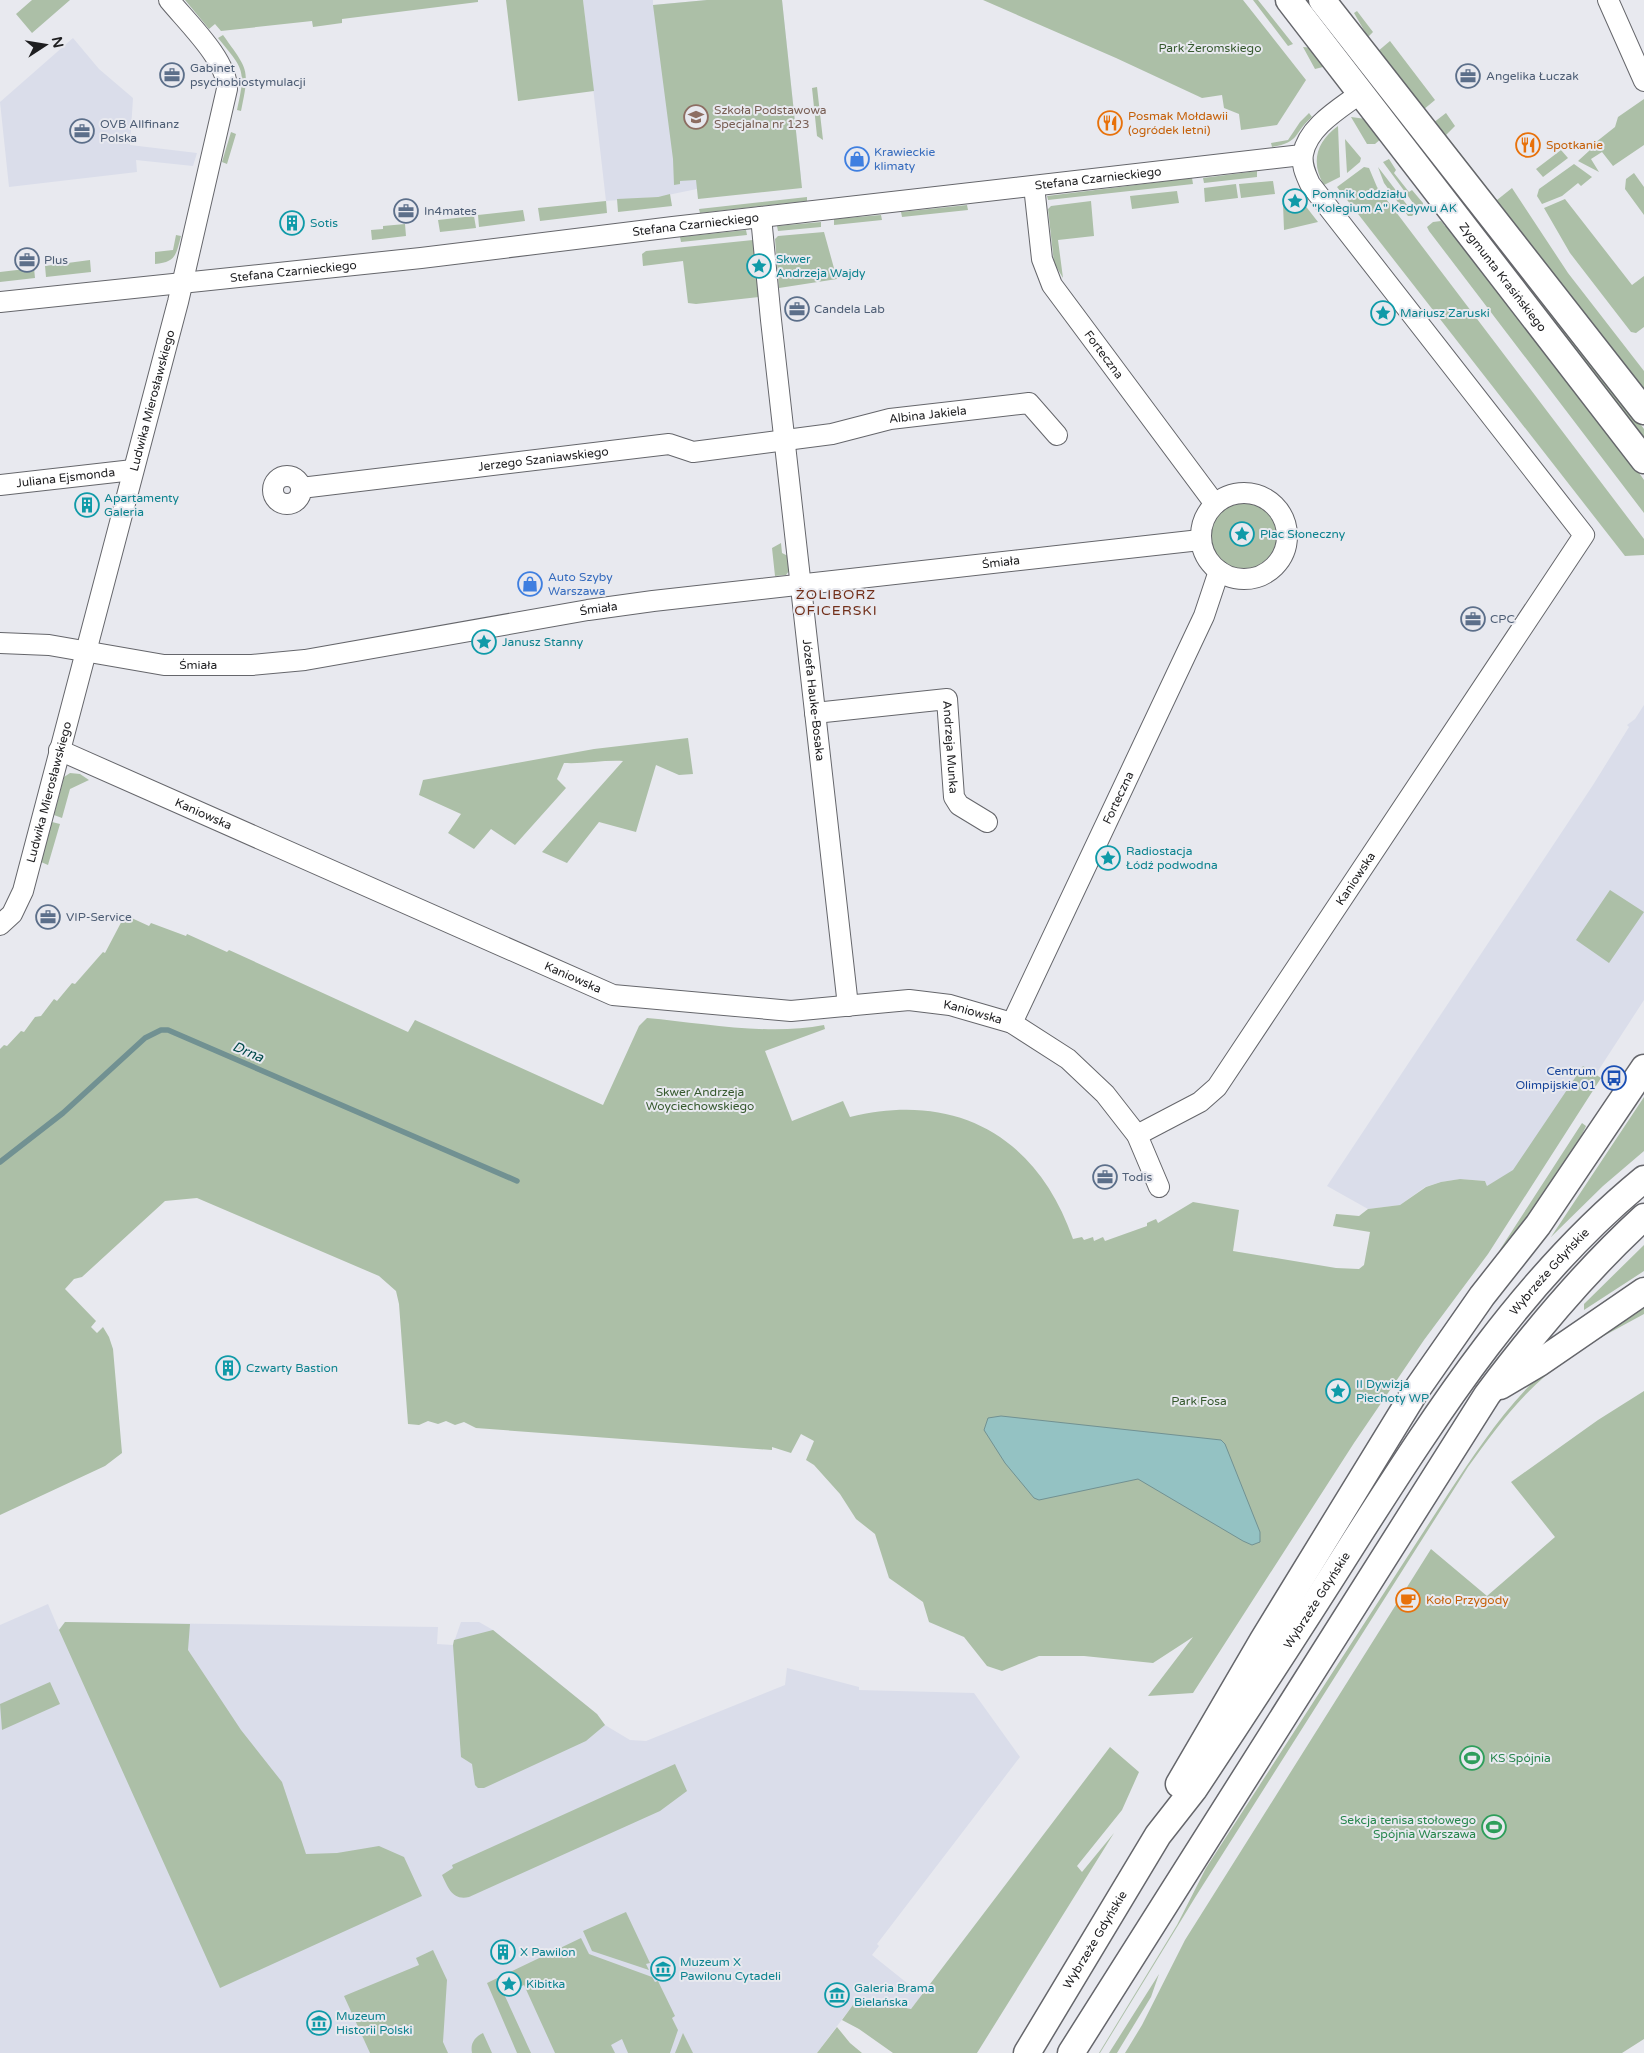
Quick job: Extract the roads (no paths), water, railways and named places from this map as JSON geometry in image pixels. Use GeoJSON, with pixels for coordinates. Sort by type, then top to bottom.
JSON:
{"type":"FeatureCollection","features":[{"type":"Feature","properties":{"kind":"main road","name":"Zygmunta Krasińskiego"},"geometry":{"type":"LineString","coordinates":[[1289,0],[1362,92],[1644,460]]}},
{"type":"Feature","properties":{"kind":"main road"},"geometry":{"type":"LineString","coordinates":[[1322,0],[1644,411]]}},
{"type":"Feature","properties":{"kind":"main road"},"geometry":{"type":"LineString","coordinates":[[1362,92],[1380,74]]}},
{"type":"Feature","properties":{"kind":"main road"},"geometry":{"type":"LineString","coordinates":[[1158,1835],[1179,1785],[1202,1742],[1415,1392],[1482,1296],[1538,1225],[1644,1068]]}},
{"type":"Feature","properties":{"kind":"main road","name":"Wybrzeże Gdyńskie"},"geometry":{"type":"LineString","coordinates":[[1027,2053],[1158,1835],[1194,1789],[1458,1384],[1536,1284],[1586,1231],[1644,1179]]}},
{"type":"Feature","properties":{"kind":"main road"},"geometry":{"type":"LineString","coordinates":[[1071,2053],[1487,1395],[1533,1334],[1573,1288],[1618,1240],[1644,1217]]}},
{"type":"Feature","properties":{"kind":"main road"},"geometry":{"type":"LineString","coordinates":[[1487,1395],[1644,1291]]}},
{"type":"Feature","properties":{"kind":"street","name":"Ludwika Mierosławskiego"},"geometry":{"type":"LineString","coordinates":[[0,925],[16,908],[23,891],[182,283],[227,81],[222,65],[169,0]]}},
{"type":"Feature","properties":{"kind":"street"},"geometry":{"type":"LineString","coordinates":[[1608,0],[1644,81]]}},
{"type":"Feature","properties":{"kind":"street"},"geometry":{"type":"LineString","coordinates":[[1302,156],[1315,130],[1362,92]]}},
{"type":"Feature","properties":{"kind":"street","name":"Stefana Czarnieckiego"},"geometry":{"type":"LineString","coordinates":[[0,302],[454,254],[1302,156]]}},
{"type":"Feature","properties":{"kind":"street","name":"Kaniowska"},"geometry":{"type":"LineString","coordinates":[[59,750],[613,995],[784,1011],[909,1000],[924,1001],[980,1012],[1012,1023],[1040,1040],[1087,1076],[1106,1094],[1137,1135],[1200,1102],[1217,1087],[1584,535],[1310,184],[1302,156]]}},
{"type":"Feature","properties":{"kind":"street","name":"Forteczna"},"geometry":{"type":"LineString","coordinates":[[1034,186],[1042,259],[1052,285],[1215,504]]}},
{"type":"Feature","properties":{"kind":"street","name":"Józefa Hauke-Bosaka"},"geometry":{"type":"LineString","coordinates":[[762,217],[784,441],[848,1006]]}},
{"type":"Feature","properties":{"kind":"street","name":"Albina Jakiela"},"geometry":{"type":"LineString","coordinates":[[784,441],[832,434],[890,419],[1029,403],[1057,435]]}},
{"type":"Feature","properties":{"kind":"street","name":"Jerzego Szaniawskiego"},"geometry":{"type":"LineString","coordinates":[[301,488],[669,444],[693,452],[784,441]]}},
{"type":"Feature","properties":{"kind":"street","name":"Juliana Ejsmonda"},"geometry":{"type":"LineString","coordinates":[[0,486],[133,470]]}},
{"type":"Feature","properties":{"kind":"street"},"geometry":{"type":"LineString","coordinates":[[1242,493],[1257,495],[1270,502],[1280,513],[1286,527],[1287,542],[1282,556],[1274,568],[1261,576],[1247,579],[1232,578],[1219,571],[1210,562],[1200,540],[1202,526],[1207,514],[1215,504],[1228,496],[1242,493]]}},
{"type":"Feature","properties":{"kind":"street","name":"Śmiała"},"geometry":{"type":"LineString","coordinates":[[0,643],[49,645],[164,665],[252,665],[305,660],[597,608],[1200,540]]}},
{"type":"Feature","properties":{"kind":"street","name":"Forteczna"},"geometry":{"type":"LineString","coordinates":[[1012,1023],[1204,616],[1219,571]]}},
{"type":"Feature","properties":{"kind":"street","name":"Andrzeja Munka"},"geometry":{"type":"LineString","coordinates":[[815,713],[947,699],[954,797],[959,804],[987,822]]}},
{"type":"Feature","properties":{"kind":"street"},"geometry":{"type":"LineString","coordinates":[[1137,1135],[1159,1187]]}},
{"type":"Feature","properties":{"kind":"water"},"geometry":{"type":"Polygon","coordinates":[[[1001,1416],[1221,1440],[1225,1444],[1260,1532],[1260,1542],[1252,1545],[1243,1541],[1138,1479],[1039,1500],[1034,1498],[1005,1463],[984,1430],[988,1418],[1001,1416]]]}},
{"type":"Feature","properties":{"kind":"waterway","name":"Drna"},"geometry":{"type":"LineString","coordinates":[[0,1162],[63,1113],[145,1038],[161,1030],[168,1030],[517,1181]]}},
{"type":"Feature","properties":{"kind":"place","name":"Gabinet psychobiostymulacji"},"geometry":{"type":"Point","coordinates":[172,75]}},
{"type":"Feature","properties":{"kind":"place","name":"Angelika Łuczak"},"geometry":{"type":"Point","coordinates":[1468,76]}},
{"type":"Feature","properties":{"kind":"place","name":"Szkoła Podstawowa Specjalna nr 123"},"geometry":{"type":"Point","coordinates":[696,117]}},
{"type":"Feature","properties":{"kind":"place","name":"Posmak Mołdawii (ogródek letni)"},"geometry":{"type":"Point","coordinates":[1110,123]}},
{"type":"Feature","properties":{"kind":"place","name":"OVB Allfinanz Polska"},"geometry":{"type":"Point","coordinates":[82,131]}},
{"type":"Feature","properties":{"kind":"place","name":"Spotkanie"},"geometry":{"type":"Point","coordinates":[1528,145]}},
{"type":"Feature","properties":{"kind":"place","name":"Krawieckie klimaty"},"geometry":{"type":"Point","coordinates":[857,159]}},
{"type":"Feature","properties":{"kind":"place","name":"Pomnik oddziału \"Kolegium A\" Kedywu AK"},"geometry":{"type":"Point","coordinates":[1295,201]}},
{"type":"Feature","properties":{"kind":"place","name":"In4mates"},"geometry":{"type":"Point","coordinates":[406,211]}},
{"type":"Feature","properties":{"kind":"place","name":"Sotis"},"geometry":{"type":"Point","coordinates":[292,223]}},
{"type":"Feature","properties":{"kind":"place","name":"Plus"},"geometry":{"type":"Point","coordinates":[27,260]}},
{"type":"Feature","properties":{"kind":"place","name":"Skwer Andrzeja Wajdy"},"geometry":{"type":"Point","coordinates":[759,266]}},
{"type":"Feature","properties":{"kind":"place","name":"Candela Lab"},"geometry":{"type":"Point","coordinates":[797,309]}},
{"type":"Feature","properties":{"kind":"place","name":"Mariusz Zaruski"},"geometry":{"type":"Point","coordinates":[1383,313]}},
{"type":"Feature","properties":{"kind":"place","name":"Apartamenty Galeria"},"geometry":{"type":"Point","coordinates":[87,505]}},
{"type":"Feature","properties":{"kind":"place","name":"Plac Słoneczny"},"geometry":{"type":"Point","coordinates":[1242,534]}},
{"type":"Feature","properties":{"kind":"place","name":"Auto Szyby Warszawa"},"geometry":{"type":"Point","coordinates":[530,584]}},
{"type":"Feature","properties":{"kind":"place","name":"CPC"},"geometry":{"type":"Point","coordinates":[1473,619]}},
{"type":"Feature","properties":{"kind":"place","name":"Janusz Stanny"},"geometry":{"type":"Point","coordinates":[484,642]}},
{"type":"Feature","properties":{"kind":"place","name":"Radiostacja Łódź podwodna"},"geometry":{"type":"Point","coordinates":[1108,858]}},
{"type":"Feature","properties":{"kind":"place","name":"VIP-Service"},"geometry":{"type":"Point","coordinates":[48,917]}},
{"type":"Feature","properties":{"kind":"place","name":"Centrum Olimpijskie 01"},"geometry":{"type":"Point","coordinates":[1614,1078]}},
{"type":"Feature","properties":{"kind":"place","name":"Todis"},"geometry":{"type":"Point","coordinates":[1105,1177]}},
{"type":"Feature","properties":{"kind":"place","name":"Czwarty Bastion"},"geometry":{"type":"Point","coordinates":[228,1368]}},
{"type":"Feature","properties":{"kind":"place","name":"II Dywizja Piechoty WP"},"geometry":{"type":"Point","coordinates":[1338,1391]}},
{"type":"Feature","properties":{"kind":"place","name":"Koło Przygody"},"geometry":{"type":"Point","coordinates":[1408,1600]}},
{"type":"Feature","properties":{"kind":"place","name":"KS Spójnia"},"geometry":{"type":"Point","coordinates":[1472,1758]}},
{"type":"Feature","properties":{"kind":"place","name":"Sekcja tenisa stołowego Spójnia Warszawa"},"geometry":{"type":"Point","coordinates":[1494,1827]}},
{"type":"Feature","properties":{"kind":"place","name":"X Pawilon"},"geometry":{"type":"Point","coordinates":[503,1952]}},
{"type":"Feature","properties":{"kind":"place","name":"Muzeum X Pawilonu Cytadeli"},"geometry":{"type":"Point","coordinates":[663,1969]}},
{"type":"Feature","properties":{"kind":"place","name":"Kibitka"},"geometry":{"type":"Point","coordinates":[509,1984]}},
{"type":"Feature","properties":{"kind":"place","name":"Galeria Brama Bielańska"},"geometry":{"type":"Point","coordinates":[837,1995]}},
{"type":"Feature","properties":{"kind":"place","name":"Muzeum Historii Polski"},"geometry":{"type":"Point","coordinates":[319,2023]}},
{"type":"Feature","properties":{"kind":"district","name":"ŻOLIBORZ OFICERSKI"},"geometry":{"type":"Point","coordinates":[836,602]}},
{"type":"Feature","properties":{"kind":"park label","name":"Park Żeromskiego"},"geometry":{"type":"Point","coordinates":[1210,48]}},
{"type":"Feature","properties":{"kind":"park label","name":"Skwer Andrzeja Woyciechowskiego"},"geometry":{"type":"Point","coordinates":[700,1099]}},
{"type":"Feature","properties":{"kind":"park label","name":"Park Fosa"},"geometry":{"type":"Point","coordinates":[1199,1401]}}]}
